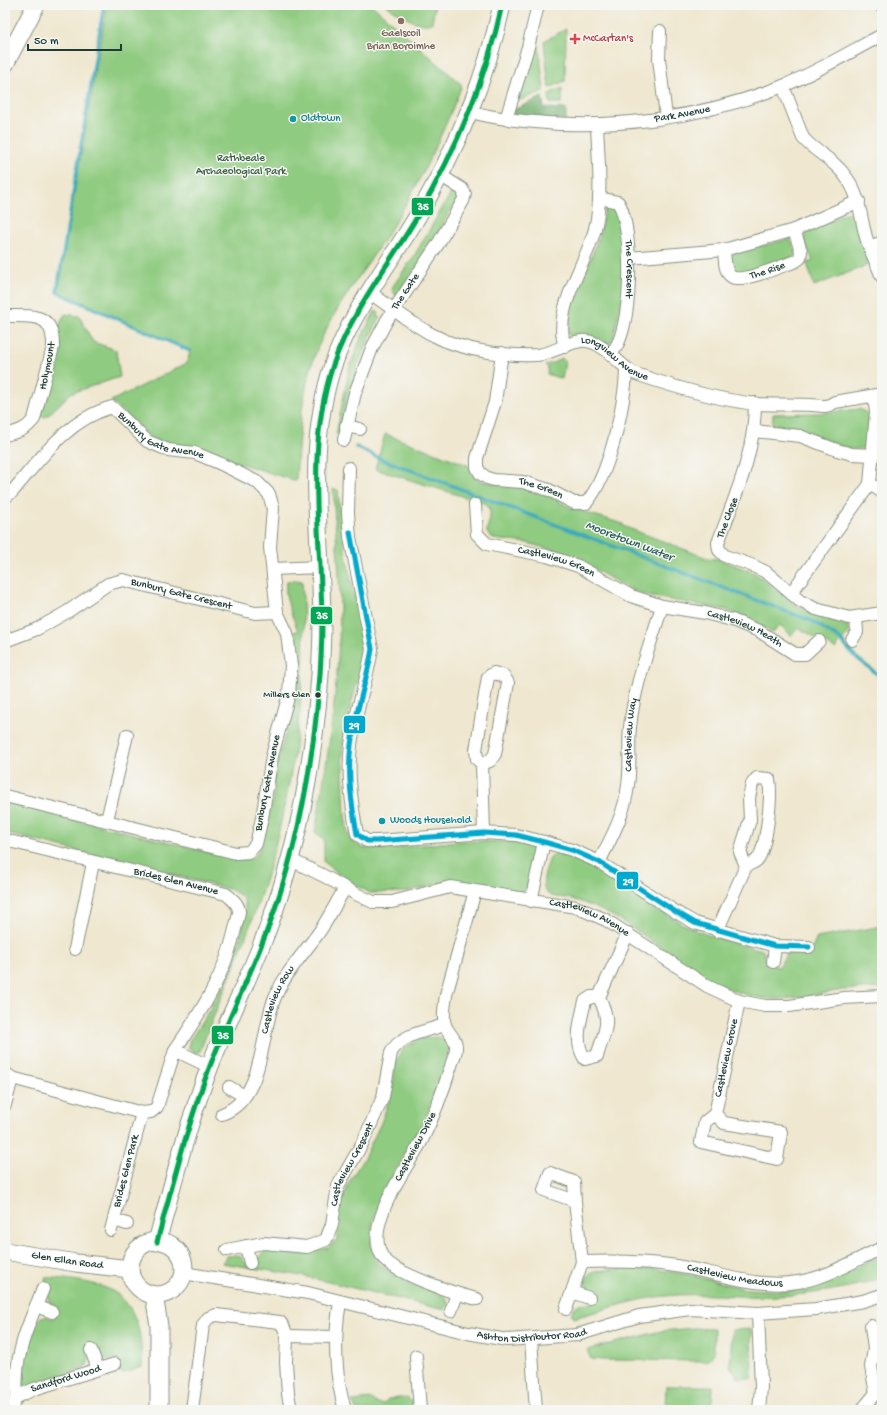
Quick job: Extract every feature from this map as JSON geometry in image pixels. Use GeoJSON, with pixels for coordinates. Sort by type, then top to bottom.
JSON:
{"type":"FeatureCollection","features":[{"type":"Feature","properties":{"kind":"street"},"geometry":{"type":"LineString","coordinates":[[5,64],[36,5]]}},
{"type":"Feature","properties":{"kind":"street"},"geometry":{"type":"LineString","coordinates":[[157,1242],[177,1163],[210,1067],[260,948],[290,859],[307,785],[316,727],[322,619],[316,463],[324,402],[333,366],[345,334],[368,292],[416,219],[440,175],[477,91],[502,5]]}},
{"type":"Feature","properties":{"kind":"street"},"geometry":{"type":"LineString","coordinates":[[506,119],[528,47],[538,5]]}},
{"type":"Feature","properties":{"kind":"street"},"geometry":{"type":"LineString","coordinates":[[660,31],[659,59],[666,117]]}},
{"type":"Feature","properties":{"kind":"street","name":"Park Avenue"},"geometry":{"type":"LineString","coordinates":[[468,111],[484,116],[559,125],[597,124],[666,117],[729,103],[783,86],[819,69],[882,34]]}},
{"type":"Feature","properties":{"kind":"street"},"geometry":{"type":"LineString","coordinates":[[783,86],[804,138],[809,145],[841,169],[848,178],[859,201],[870,247],[882,277]]}},
{"type":"Feature","properties":{"kind":"street"},"geometry":{"type":"LineString","coordinates":[[565,347],[561,330],[562,320],[568,298],[590,246],[597,220],[599,198],[597,124]]}},
{"type":"Feature","properties":{"kind":"street","name":"The Gate"},"geometry":{"type":"LineString","coordinates":[[344,440],[346,426],[355,393],[372,348],[394,310],[438,244],[463,201],[465,194],[462,189],[440,175]]}},
{"type":"Feature","properties":{"kind":"street","name":"The Crescent"},"geometry":{"type":"LineString","coordinates":[[599,198],[618,202],[623,209],[629,258],[624,322],[615,351],[610,354]]}},
{"type":"Feature","properties":{"kind":"street"},"geometry":{"type":"LineString","coordinates":[[629,258],[724,250],[794,230],[859,201]]}},
{"type":"Feature","properties":{"kind":"street","name":"The Rise"},"geometry":{"type":"LineString","coordinates":[[724,250],[728,273],[732,277],[747,277],[796,262],[800,258],[801,251],[794,230]]}},
{"type":"Feature","properties":{"kind":"street"},"geometry":{"type":"LineString","coordinates":[[870,247],[882,242]]}},
{"type":"Feature","properties":{"kind":"street","name":"Longview Avenue"},"geometry":{"type":"LineString","coordinates":[[368,292],[434,336],[474,349],[502,353],[543,355],[579,341],[586,341],[594,343],[610,354],[626,370],[707,395],[755,404],[814,404],[820,407],[829,406],[835,402],[878,395],[870,484]]}},
{"type":"Feature","properties":{"kind":"street","name":"Holymount"},"geometry":{"type":"LineString","coordinates":[[5,316],[37,317],[44,319],[50,327],[53,336],[53,347],[34,419],[29,426],[21,431],[5,435]]}},
{"type":"Feature","properties":{"kind":"street","name":"The Green"},"geometry":{"type":"LineString","coordinates":[[502,353],[495,402],[477,458],[477,467],[480,473],[494,480],[523,482],[549,490],[574,503],[586,503],[591,498],[604,469],[614,441],[620,415],[626,370]]}},
{"type":"Feature","properties":{"kind":"street","name":"The Close"},"geometry":{"type":"LineString","coordinates":[[755,404],[754,431],[749,460],[718,543],[719,550],[725,556],[766,572],[800,601],[816,609],[848,618],[882,613]]}},
{"type":"Feature","properties":{"kind":"street","name":"Bunbury Gate Avenue"},"geometry":{"type":"LineString","coordinates":[[5,497],[12,492],[63,434],[96,411],[112,407],[146,441],[168,450],[195,453],[257,482],[269,494],[273,508],[270,547],[277,612],[286,633],[291,666],[289,694],[272,756],[262,818],[256,844],[249,852],[236,853],[5,796]]}},
{"type":"Feature","properties":{"kind":"street"},"geometry":{"type":"LineString","coordinates":[[346,426],[360,429]]}},
{"type":"Feature","properties":{"kind":"street"},"geometry":{"type":"LineString","coordinates":[[754,431],[800,436],[852,454],[873,455]]}},
{"type":"Feature","properties":{"kind":"street"},"geometry":{"type":"LineString","coordinates":[[349,468],[348,513],[350,536],[354,564],[369,628],[372,649],[352,739],[350,770],[357,834],[367,841],[484,833],[516,835],[572,850],[599,862],[695,923],[718,931],[775,946],[809,947]]}},
{"type":"Feature","properties":{"kind":"street"},"geometry":{"type":"LineString","coordinates":[[791,593],[870,484],[882,492]]}},
{"type":"Feature","properties":{"kind":"street","name":"Castleview Green"},"geometry":{"type":"LineString","coordinates":[[475,505],[477,534],[487,544],[547,556],[578,566],[631,596],[662,606]]}},
{"type":"Feature","properties":{"kind":"street"},"geometry":{"type":"LineString","coordinates":[[273,569],[320,567]]}},
{"type":"Feature","properties":{"kind":"street","name":"Bunbury Gate Crescent"},"geometry":{"type":"LineString","coordinates":[[5,641],[37,629],[67,612],[108,584],[123,580],[255,613],[277,612]]}},
{"type":"Feature","properties":{"kind":"street","name":"Castleview Heath"},"geometry":{"type":"LineString","coordinates":[[662,606],[705,613],[732,620],[760,631],[795,654],[805,654],[819,641]]}},
{"type":"Feature","properties":{"kind":"street","name":"Castleview Way"},"geometry":{"type":"LineString","coordinates":[[599,862],[612,837],[626,800],[631,721],[636,694],[662,606]]}},
{"type":"Feature","properties":{"kind":"street"},"geometry":{"type":"LineString","coordinates":[[852,640],[857,632],[856,618]]}},
{"type":"Feature","properties":{"kind":"street"},"geometry":{"type":"LineString","coordinates":[[482,764],[490,761],[495,754],[508,682],[504,676],[494,673],[488,677],[476,750],[477,759],[482,764],[484,833]]}},
{"type":"Feature","properties":{"kind":"street"},"geometry":{"type":"LineString","coordinates":[[107,820],[127,735]]}},
{"type":"Feature","properties":{"kind":"street"},"geometry":{"type":"LineString","coordinates":[[718,931],[746,866],[756,862],[763,849],[771,792],[769,779],[764,777],[757,778],[752,784],[749,798],[750,820],[740,852],[746,866]]}},
{"type":"Feature","properties":{"kind":"street","name":"Brides Glen Avenue"},"geometry":{"type":"LineString","coordinates":[[5,840],[93,863],[226,894],[236,902],[239,911],[232,941],[223,969],[205,1005],[175,1050],[157,1107],[151,1112],[142,1112]]}},
{"type":"Feature","properties":{"kind":"street"},"geometry":{"type":"LineString","coordinates":[[531,901],[544,842]]}},
{"type":"Feature","properties":{"kind":"street","name":"Castleview Avenue"},"geometry":{"type":"LineString","coordinates":[[290,859],[373,902],[392,902],[450,887],[576,907],[606,920],[707,986],[739,1001],[765,1006],[789,1006],[844,998],[882,996]]}},
{"type":"Feature","properties":{"kind":"street"},"geometry":{"type":"LineString","coordinates":[[75,949],[93,863]]}},
{"type":"Feature","properties":{"kind":"street","name":"Castleview Row"},"geometry":{"type":"LineString","coordinates":[[222,1114],[232,1110],[253,1084],[267,1022],[286,974],[318,933],[346,888]]}},
{"type":"Feature","properties":{"kind":"street"},"geometry":{"type":"LineString","coordinates":[[445,1025],[444,1011],[446,995],[475,891]]}},
{"type":"Feature","properties":{"kind":"street"},"geometry":{"type":"LineString","coordinates":[[599,997],[628,933]]}},
{"type":"Feature","properties":{"kind":"street"},"geometry":{"type":"LineString","coordinates":[[773,962],[775,946]]}},
{"type":"Feature","properties":{"kind":"street","name":"Castleview Grove"},"geometry":{"type":"LineString","coordinates":[[715,1114],[724,1123],[781,1132],[777,1158],[701,1142],[705,1122],[715,1114],[739,1001]]}},
{"type":"Feature","properties":{"kind":"street","name":"Castleview Crescent"},"geometry":{"type":"LineString","coordinates":[[227,1250],[263,1243],[307,1247],[326,1240],[332,1224],[338,1186],[363,1142],[383,1097],[391,1053],[394,1047],[412,1035],[445,1025]]}},
{"type":"Feature","properties":{"kind":"street","name":"Castleview Drive"},"geometry":{"type":"LineString","coordinates":[[445,1025],[455,1038],[456,1049],[437,1108],[425,1134],[399,1177],[385,1206],[378,1230],[378,1247],[382,1256],[388,1263],[425,1283],[477,1299]]}},
{"type":"Feature","properties":{"kind":"street"},"geometry":{"type":"LineString","coordinates":[[175,1050],[210,1067]]}},
{"type":"Feature","properties":{"kind":"street"},"geometry":{"type":"LineString","coordinates":[[6,1100],[9,1076],[142,1112]]}},
{"type":"Feature","properties":{"kind":"street"},"geometry":{"type":"LineString","coordinates":[[229,1087],[244,1096]]}},
{"type":"Feature","properties":{"kind":"street","name":"Brides Glen Park"},"geometry":{"type":"LineString","coordinates":[[128,1224],[112,1225],[142,1112]]}},
{"type":"Feature","properties":{"kind":"street"},"geometry":{"type":"LineString","coordinates":[[566,1309],[582,1262],[575,1201]]}},
{"type":"Feature","properties":{"kind":"street"},"geometry":{"type":"LineString","coordinates":[[157,1242],[171,1246],[177,1251],[183,1265],[181,1281],[173,1290],[162,1295],[146,1293],[134,1283],[130,1269],[135,1253],[145,1245],[157,1242]]}},
{"type":"Feature","properties":{"kind":"street"},"geometry":{"type":"LineString","coordinates":[[246,1246],[250,1263]]}},
{"type":"Feature","properties":{"kind":"street","name":"Castleview Meadows"},"geometry":{"type":"LineString","coordinates":[[582,1262],[647,1263],[676,1266],[760,1283],[798,1282],[826,1274],[882,1248]]}},
{"type":"Feature","properties":{"kind":"street","name":"Glen Ellan Road"},"geometry":{"type":"LineString","coordinates":[[5,1251],[76,1263],[130,1269]]}},
{"type":"Feature","properties":{"kind":"street","name":"Ashton Distributor Road"},"geometry":{"type":"LineString","coordinates":[[183,1273],[308,1293],[468,1333],[507,1340],[577,1334],[639,1316],[690,1309],[758,1313],[816,1309],[863,1301],[882,1295]]}},
{"type":"Feature","properties":{"kind":"street","name":"Sandford Wood"},"geometry":{"type":"LineString","coordinates":[[10,1410],[17,1398],[18,1364],[22,1340],[44,1289]]}},
{"type":"Feature","properties":{"kind":"street"},"geometry":{"type":"LineString","coordinates":[[572,1292],[590,1298]]}},
{"type":"Feature","properties":{"kind":"street"},"geometry":{"type":"LineString","coordinates":[[451,1311],[457,1294]]}},
{"type":"Feature","properties":{"kind":"street"},"geometry":{"type":"LineString","coordinates":[[154,1295],[159,1326],[158,1410]]}},
{"type":"Feature","properties":{"kind":"street"},"geometry":{"type":"LineString","coordinates":[[340,1302],[336,1338],[338,1378],[345,1410]]}},
{"type":"Feature","properties":{"kind":"street"},"geometry":{"type":"LineString","coordinates":[[36,1306],[52,1312]]}},
{"type":"Feature","properties":{"kind":"street"},"geometry":{"type":"LineString","coordinates":[[758,1313],[761,1387],[760,1410]]}},
{"type":"Feature","properties":{"kind":"street"},"geometry":{"type":"LineString","coordinates":[[192,1410],[203,1325],[208,1318],[216,1315],[280,1322],[287,1336],[286,1369],[291,1410]]}},
{"type":"Feature","properties":{"kind":"street"},"geometry":{"type":"LineString","coordinates":[[862,1410],[879,1394],[871,1367],[874,1349],[871,1326]]}},
{"type":"Feature","properties":{"kind":"street"},"geometry":{"type":"LineString","coordinates":[[287,1336],[336,1338]]}},
{"type":"Feature","properties":{"kind":"street"},"geometry":{"type":"LineString","coordinates":[[531,1339],[536,1410]]}},
{"type":"Feature","properties":{"kind":"street"},"geometry":{"type":"LineString","coordinates":[[91,1350],[98,1369]]}},
{"type":"Feature","properties":{"kind":"street"},"geometry":{"type":"LineString","coordinates":[[416,1356],[420,1410]]}},
{"type":"Feature","properties":{"kind":"street","name":"Sandford Wood"},"geometry":{"type":"LineString","coordinates":[[17,1398],[34,1389],[115,1364]]}},
{"type":"Feature","properties":{"kind":"green space","name":"Rathbeale Archaeological Park"},"geometry":{"type":"Polygon","coordinates":[[[107,5],[372,5],[462,85],[439,139],[413,191],[386,237],[334,314],[319,346],[312,364],[303,402],[296,481],[194,449],[169,446],[151,438],[111,401],[187,363],[190,351],[57,292],[107,5]]]}},
{"type":"Feature","properties":{"kind":"green space"},"geometry":{"type":"Polygon","coordinates":[[[386,5],[435,5],[432,23],[426,24],[414,22],[386,5]]]}},
{"type":"Feature","properties":{"kind":"green space"},"geometry":{"type":"Polygon","coordinates":[[[566,29],[565,81],[549,88],[544,41],[566,29]]]}},
{"type":"Feature","properties":{"kind":"green space"},"geometry":{"type":"Polygon","coordinates":[[[538,39],[544,91],[517,101],[535,41],[538,39]]]}},
{"type":"Feature","properties":{"kind":"green space"},"geometry":{"type":"Polygon","coordinates":[[[562,88],[562,103],[550,103],[549,94],[562,88]]]}},
{"type":"Feature","properties":{"kind":"green space"},"geometry":{"type":"Polygon","coordinates":[[[542,97],[544,108],[566,109],[566,120],[514,115],[513,110],[542,97]]]}},
{"type":"Feature","properties":{"kind":"green space"},"geometry":{"type":"Polygon","coordinates":[[[454,188],[458,197],[453,207],[421,260],[396,296],[392,289],[393,286],[414,256],[454,188]]]}},
{"type":"Feature","properties":{"kind":"green space"},"geometry":{"type":"Polygon","coordinates":[[[608,206],[616,207],[622,237],[624,290],[614,335],[611,342],[606,344],[573,338],[568,334],[571,307],[599,237],[605,210],[608,206]]]}},
{"type":"Feature","properties":{"kind":"green space"},"geometry":{"type":"Polygon","coordinates":[[[851,212],[858,217],[871,260],[866,261],[868,265],[814,286],[807,263],[813,261],[805,243],[804,233],[845,213],[851,212]]]}},
{"type":"Feature","properties":{"kind":"green space"},"geometry":{"type":"Polygon","coordinates":[[[788,239],[791,241],[797,253],[792,258],[743,272],[732,270],[730,258],[734,253],[788,239]]]}},
{"type":"Feature","properties":{"kind":"green space"},"geometry":{"type":"Polygon","coordinates":[[[375,311],[379,313],[377,316],[380,318],[372,333],[355,375],[346,403],[339,435],[336,434],[350,366],[361,338],[375,311]]]}},
{"type":"Feature","properties":{"kind":"green space"},"geometry":{"type":"Polygon","coordinates":[[[65,314],[79,316],[93,342],[116,350],[120,377],[71,393],[46,417],[40,416],[60,345],[58,328],[65,314]]]}},
{"type":"Feature","properties":{"kind":"green space"},"geometry":{"type":"Polygon","coordinates":[[[562,358],[565,362],[562,379],[547,374],[548,368],[545,365],[562,358]]]}},
{"type":"Feature","properties":{"kind":"green space"},"geometry":{"type":"Polygon","coordinates":[[[860,409],[869,414],[868,442],[864,448],[857,449],[842,447],[807,432],[772,426],[773,414],[820,413],[860,409]]]}},
{"type":"Feature","properties":{"kind":"green space"},"geometry":{"type":"Polygon","coordinates":[[[385,434],[468,465],[476,478],[481,481],[528,489],[546,494],[571,508],[623,524],[623,526],[707,558],[718,559],[755,573],[794,604],[823,617],[847,625],[850,631],[835,649],[799,628],[791,635],[780,625],[773,633],[746,618],[727,610],[648,596],[627,588],[566,554],[527,543],[494,539],[487,533],[490,513],[487,504],[375,469],[385,434]]]}},
{"type":"Feature","properties":{"kind":"green space"},"geometry":{"type":"Polygon","coordinates":[[[333,489],[338,490],[341,528],[353,591],[361,618],[364,647],[360,672],[349,712],[342,751],[345,816],[348,833],[352,842],[363,848],[386,849],[458,841],[524,842],[532,847],[535,854],[531,872],[523,894],[466,882],[449,882],[405,892],[370,893],[347,880],[324,862],[324,841],[315,832],[332,721],[338,666],[340,610],[333,489]]]}},
{"type":"Feature","properties":{"kind":"green space"},"geometry":{"type":"Polygon","coordinates":[[[287,581],[302,581],[304,619],[303,658],[297,734],[284,810],[264,885],[249,927],[200,1051],[195,1053],[189,1048],[189,1041],[215,1000],[235,956],[245,910],[242,897],[229,889],[5,833],[5,802],[240,860],[250,859],[258,853],[273,800],[275,772],[294,702],[296,683],[293,632],[298,631],[287,599],[286,587],[287,581]]]}},
{"type":"Feature","properties":{"kind":"green space"},"geometry":{"type":"Polygon","coordinates":[[[557,853],[573,858],[590,866],[687,926],[734,943],[763,950],[767,964],[779,967],[786,954],[810,953],[817,938],[882,926],[882,988],[843,990],[802,997],[771,999],[740,993],[720,985],[682,963],[628,925],[609,914],[578,901],[549,895],[544,885],[544,875],[551,856],[557,853]]]}},
{"type":"Feature","properties":{"kind":"green space"},"geometry":{"type":"Polygon","coordinates":[[[436,1037],[446,1039],[449,1049],[442,1075],[427,1114],[381,1198],[373,1221],[371,1244],[376,1262],[404,1280],[442,1295],[447,1299],[448,1305],[445,1310],[303,1276],[222,1263],[227,1256],[239,1255],[245,1263],[258,1264],[261,1254],[266,1249],[300,1253],[328,1248],[338,1239],[338,1214],[349,1182],[364,1158],[381,1123],[392,1092],[396,1062],[404,1047],[421,1039],[436,1037]]]}},
{"type":"Feature","properties":{"kind":"green space"},"geometry":{"type":"Polygon","coordinates":[[[882,1255],[882,1278],[842,1288],[815,1293],[775,1296],[679,1295],[653,1297],[574,1318],[571,1313],[579,1304],[590,1304],[594,1292],[587,1289],[585,1282],[587,1276],[596,1271],[618,1269],[655,1269],[691,1275],[746,1289],[788,1291],[817,1285],[882,1255]]]}},
{"type":"Feature","properties":{"kind":"green space"},"geometry":{"type":"Polygon","coordinates":[[[45,1277],[91,1283],[110,1290],[121,1297],[129,1306],[138,1329],[141,1341],[142,1367],[122,1374],[118,1359],[107,1360],[100,1356],[98,1348],[88,1350],[89,1358],[87,1365],[79,1370],[28,1388],[24,1387],[22,1381],[23,1362],[25,1350],[32,1330],[41,1317],[46,1316],[53,1319],[57,1308],[53,1305],[49,1298],[45,1277]]]}},
{"type":"Feature","properties":{"kind":"green space"},"geometry":{"type":"Polygon","coordinates":[[[693,1328],[714,1329],[714,1353],[708,1361],[591,1359],[587,1350],[661,1331],[693,1328]]]}},
{"type":"Feature","properties":{"kind":"green space"},"geometry":{"type":"Polygon","coordinates":[[[751,1329],[752,1378],[738,1378],[730,1366],[732,1330],[751,1329]]]}},
{"type":"Feature","properties":{"kind":"green space"},"geometry":{"type":"Polygon","coordinates":[[[666,1386],[713,1386],[712,1410],[665,1408],[666,1386]]]}},
{"type":"Feature","properties":{"kind":"green space"},"geometry":{"type":"Polygon","coordinates":[[[408,1397],[409,1401],[416,1401],[416,1410],[356,1410],[352,1401],[372,1399],[375,1403],[384,1404],[388,1399],[408,1397]]]}},
{"type":"Feature","properties":{"kind":"waterway"},"geometry":{"type":"LineString","coordinates":[[104,5],[57,292],[190,351]]}},
{"type":"Feature","properties":{"kind":"waterway","name":"Mooretown Water"},"geometry":{"type":"LineString","coordinates":[[356,447],[381,459],[812,621],[840,639],[853,655],[882,678]]}},
{"type":"Feature","properties":{"kind":"transit line","name":"35"},"geometry":{"type":"LineString","coordinates":[[157,1242],[181,1153],[202,1087],[267,931],[288,868],[303,803],[316,721],[320,680],[322,619],[317,460],[319,428],[324,397],[333,365],[350,326],[371,289],[417,217],[456,141],[478,87],[502,5]]}},
{"type":"Feature","properties":{"kind":"transit line","name":"29"},"geometry":{"type":"LineString","coordinates":[[350,532],[372,649],[355,721],[350,756],[351,790],[357,834],[367,841],[484,833],[516,835],[572,850],[599,862],[695,923],[775,946],[809,947]]}},
{"type":"Feature","properties":{"kind":"place","name":"Gaelscoil Brian Boroimhe"},"geometry":{"type":"Point","coordinates":[401,21]}},
{"type":"Feature","properties":{"kind":"place","name":"McCartan's"},"geometry":{"type":"Point","coordinates":[575,39]}},
{"type":"Feature","properties":{"kind":"place","name":"Oldtown"},"geometry":{"type":"Point","coordinates":[293,119]}},
{"type":"Feature","properties":{"kind":"place","name":"Millers Glen"},"geometry":{"type":"Point","coordinates":[318,695]}},
{"type":"Feature","properties":{"kind":"place","name":"Woods Household"},"geometry":{"type":"Point","coordinates":[382,821]}}]}
